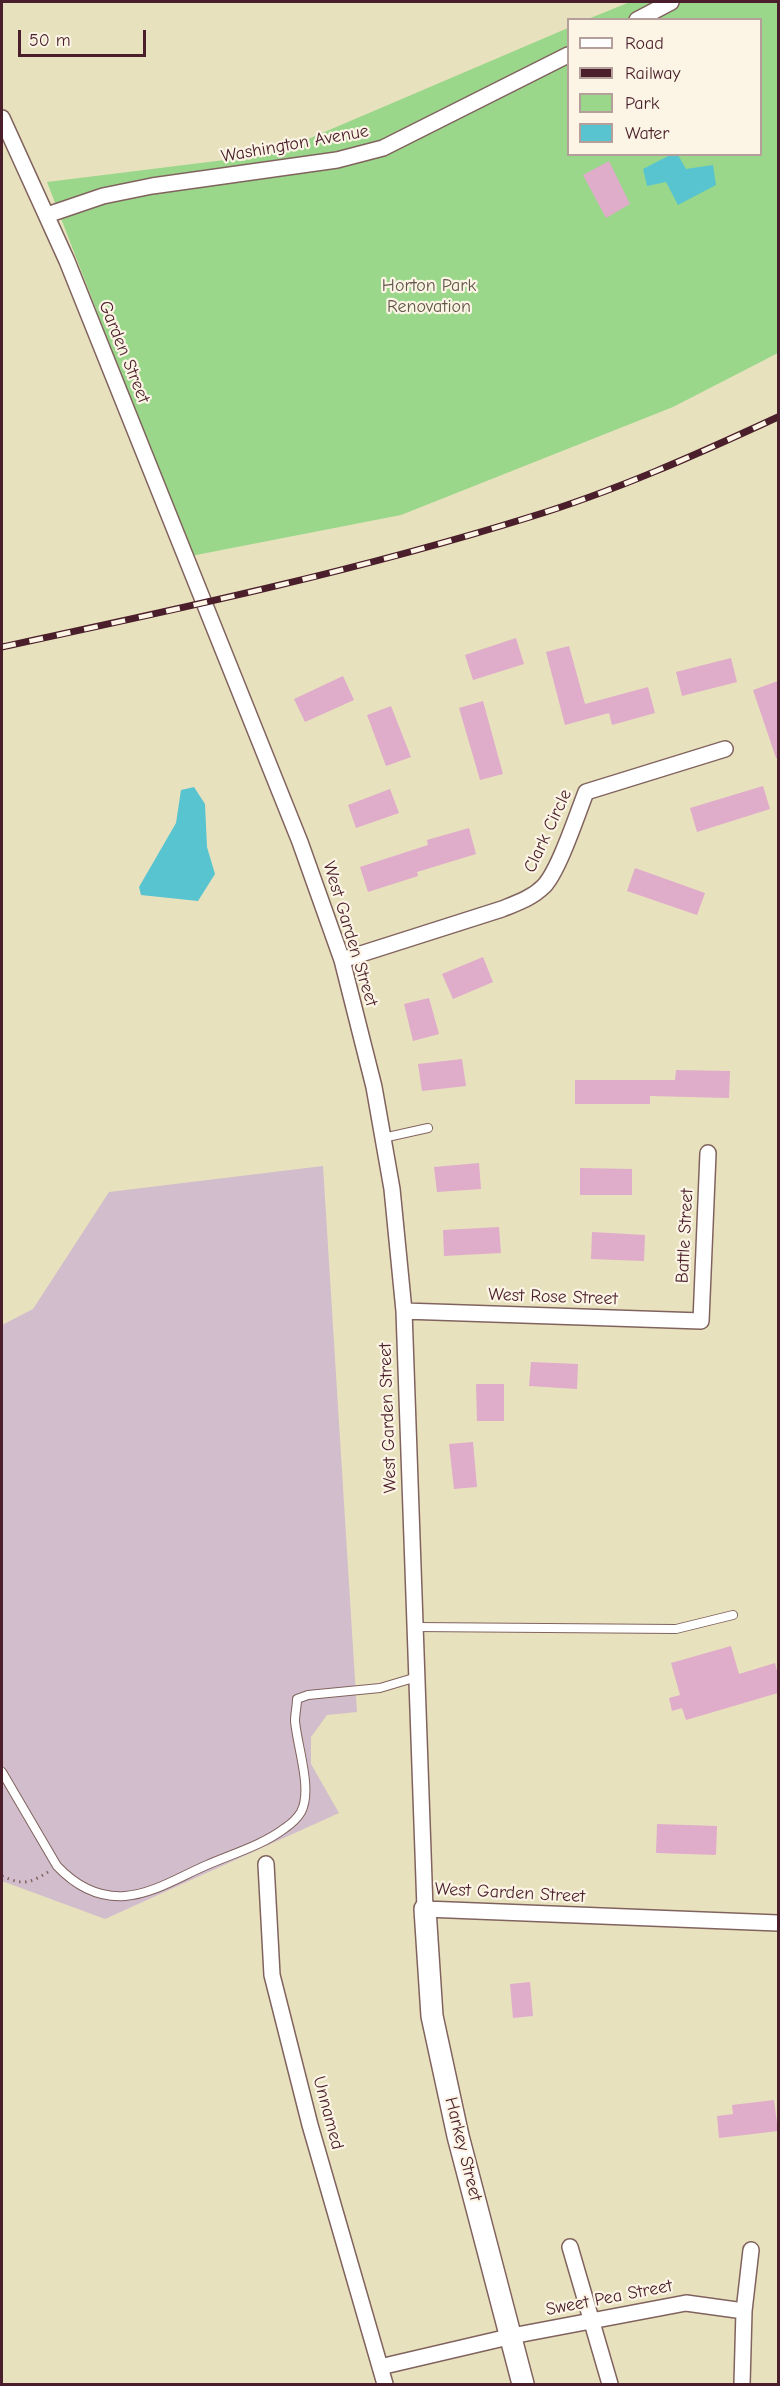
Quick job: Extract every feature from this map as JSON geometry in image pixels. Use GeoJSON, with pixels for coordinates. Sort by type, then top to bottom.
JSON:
{"type":"FeatureCollection","features":[{"type":"Feature","properties":{"kind":"street"},"geometry":{"type":"LineString","coordinates":[[641,18],[672,2]]}},
{"type":"Feature","properties":{"kind":"street","name":"Washington Avenue"},"geometry":{"type":"LineString","coordinates":[[47,215],[103,196],[123,192],[337,160],[383,148],[422,131],[567,56]]}},
{"type":"Feature","properties":{"kind":"street","name":"Garden Street"},"geometry":{"type":"LineString","coordinates":[[2,118],[47,215],[204,603]]}},
{"type":"Feature","properties":{"kind":"street","name":"West Garden Street"},"geometry":{"type":"LineString","coordinates":[[204,603],[300,842],[342,960],[374,1087],[392,1189],[404,1311],[425,1909],[778,1923]]}},
{"type":"Feature","properties":{"kind":"street","name":"Clark Circle"},"geometry":{"type":"LineString","coordinates":[[342,960],[502,909],[528,898],[545,885],[555,867],[586,792],[725,749]]}},
{"type":"Feature","properties":{"kind":"street","name":"Battle Street"},"geometry":{"type":"LineString","coordinates":[[700,1321],[708,1153]]}},
{"type":"Feature","properties":{"kind":"street","name":"West Rose Street"},"geometry":{"type":"LineString","coordinates":[[404,1311],[700,1321]]}},
{"type":"Feature","properties":{"kind":"street","name":"Unnamed"},"geometry":{"type":"LineString","coordinates":[[266,1864],[272,1975],[310,2125],[385,2385]]}},
{"type":"Feature","properties":{"kind":"street","name":"Harkey Street"},"geometry":{"type":"LineString","coordinates":[[425,1909],[432,2016],[458,2136],[514,2336],[523,2385]]}},
{"type":"Feature","properties":{"kind":"street"},"geometry":{"type":"LineString","coordinates":[[570,2247],[593,2321],[609,2385]]}},
{"type":"Feature","properties":{"kind":"street"},"geometry":{"type":"LineString","coordinates":[[742,2385],[744,2311],[751,2250]]}},
{"type":"Feature","properties":{"kind":"street","name":"Sweet Pea Street"},"geometry":{"type":"LineString","coordinates":[[514,2336],[686,2303],[744,2311]]}},
{"type":"Feature","properties":{"kind":"street"},"geometry":{"type":"LineString","coordinates":[[380,2367],[514,2336]]}},
{"type":"Feature","properties":{"kind":"lane"},"geometry":{"type":"LineString","coordinates":[[383,1138],[428,1128]]}},
{"type":"Feature","properties":{"kind":"lane"},"geometry":{"type":"LineString","coordinates":[[415,1627],[676,1629],[733,1615]]}},
{"type":"Feature","properties":{"kind":"lane"},"geometry":{"type":"LineString","coordinates":[[2,1772],[57,1866],[81,1887],[103,1894],[125,1896],[146,1891],[264,1840],[286,1828],[300,1813],[305,1801],[305,1784],[295,1719],[297,1699],[308,1695],[380,1688],[417,1677]]}},
{"type":"Feature","properties":{"kind":"path"},"geometry":{"type":"LineString","coordinates":[[2,1876],[18,1883],[40,1877],[57,1866]]}},
{"type":"Feature","properties":{"kind":"shaded area"},"geometry":{"type":"Polygon","coordinates":[[[323,1166],[357,1712],[327,1715],[311,1737],[311,1764],[339,1813],[105,1919],[2,1881],[2,1325],[33,1309],[109,1192],[323,1166]]]}},
{"type":"Feature","properties":{"kind":"green space","name":"Horton Park Renovation"},"geometry":{"type":"Polygon","coordinates":[[[630,2],[778,2],[778,353],[673,407],[401,515],[191,556],[47,182],[273,154],[567,28],[567,156],[762,156],[762,18],[590,18],[630,2]]]}},
{"type":"Feature","properties":{"kind":"water"},"geometry":{"type":"Polygon","coordinates":[[[668,156],[679,156],[686,169],[713,165],[716,185],[678,205],[666,182],[647,186],[643,169],[668,156]]]}},
{"type":"Feature","properties":{"kind":"water"},"geometry":{"type":"Polygon","coordinates":[[[194,787],[205,804],[207,847],[215,874],[198,901],[141,895],[139,887],[176,823],[181,790],[194,787]]]}},
{"type":"Feature","properties":{"kind":"building"},"geometry":{"type":"Polygon","coordinates":[[[609,161],[630,204],[606,218],[583,175],[609,161]]]}},
{"type":"Feature","properties":{"kind":"building"},"geometry":{"type":"Polygon","coordinates":[[[516,638],[524,664],[473,680],[465,655],[516,638]]]}},
{"type":"Feature","properties":{"kind":"building"},"geometry":{"type":"Polygon","coordinates":[[[569,646],[585,704],[648,687],[655,713],[612,725],[609,713],[565,725],[546,652],[569,646]]]}},
{"type":"Feature","properties":{"kind":"building"},"geometry":{"type":"Polygon","coordinates":[[[731,658],[737,682],[682,696],[676,672],[731,658]]]}},
{"type":"Feature","properties":{"kind":"building"},"geometry":{"type":"Polygon","coordinates":[[[343,676],[354,700],[305,722],[294,699],[343,676]]]}},
{"type":"Feature","properties":{"kind":"building"},"geometry":{"type":"Polygon","coordinates":[[[778,681],[778,758],[776,758],[753,690],[778,681]]]}},
{"type":"Feature","properties":{"kind":"building"},"geometry":{"type":"Polygon","coordinates":[[[483,701],[503,774],[480,780],[459,708],[483,701]]]}},
{"type":"Feature","properties":{"kind":"building"},"geometry":{"type":"Polygon","coordinates":[[[391,706],[411,757],[386,766],[367,715],[391,706]]]}},
{"type":"Feature","properties":{"kind":"building"},"geometry":{"type":"Polygon","coordinates":[[[763,786],[770,809],[697,832],[690,808],[763,786]]]}},
{"type":"Feature","properties":{"kind":"building"},"geometry":{"type":"Polygon","coordinates":[[[390,789],[399,813],[356,828],[348,805],[390,789]]]}},
{"type":"Feature","properties":{"kind":"building"},"geometry":{"type":"Polygon","coordinates":[[[469,828],[476,854],[417,872],[418,876],[368,892],[360,867],[428,845],[427,840],[469,828]]]}},
{"type":"Feature","properties":{"kind":"building"},"geometry":{"type":"Polygon","coordinates":[[[635,868],[705,893],[697,915],[627,891],[635,868]]]}},
{"type":"Feature","properties":{"kind":"building"},"geometry":{"type":"Polygon","coordinates":[[[483,957],[493,982],[453,999],[442,974],[483,957]]]}},
{"type":"Feature","properties":{"kind":"building"},"geometry":{"type":"Polygon","coordinates":[[[429,998],[439,1034],[413,1041],[404,1004],[429,998]]]}},
{"type":"Feature","properties":{"kind":"building"},"geometry":{"type":"Polygon","coordinates":[[[462,1059],[466,1086],[422,1091],[418,1064],[462,1059]]]}},
{"type":"Feature","properties":{"kind":"building"},"geometry":{"type":"Polygon","coordinates":[[[676,1070],[730,1071],[729,1098],[650,1096],[650,1104],[575,1104],[575,1080],[675,1080],[676,1070]]]}},
{"type":"Feature","properties":{"kind":"building"},"geometry":{"type":"Polygon","coordinates":[[[479,1163],[481,1189],[437,1192],[434,1167],[479,1163]]]}},
{"type":"Feature","properties":{"kind":"building"},"geometry":{"type":"Polygon","coordinates":[[[580,1168],[632,1169],[632,1195],[580,1195],[580,1168]]]}},
{"type":"Feature","properties":{"kind":"building"},"geometry":{"type":"Polygon","coordinates":[[[499,1227],[501,1253],[444,1256],[443,1230],[499,1227]]]}},
{"type":"Feature","properties":{"kind":"building"},"geometry":{"type":"Polygon","coordinates":[[[592,1232],[645,1235],[644,1261],[591,1259],[592,1232]]]}},
{"type":"Feature","properties":{"kind":"building"},"geometry":{"type":"Polygon","coordinates":[[[531,1362],[578,1364],[577,1389],[529,1386],[531,1362]]]}},
{"type":"Feature","properties":{"kind":"building"},"geometry":{"type":"Polygon","coordinates":[[[476,1384],[504,1384],[504,1421],[477,1421],[476,1384]]]}},
{"type":"Feature","properties":{"kind":"building"},"geometry":{"type":"Polygon","coordinates":[[[473,1442],[477,1487],[454,1489],[449,1444],[473,1442]]]}},
{"type":"Feature","properties":{"kind":"building"},"geometry":{"type":"Polygon","coordinates":[[[731,1646],[739,1674],[775,1663],[778,1693],[686,1720],[682,1708],[672,1711],[669,1698],[680,1695],[671,1663],[731,1646]]]}},
{"type":"Feature","properties":{"kind":"building"},"geometry":{"type":"Polygon","coordinates":[[[657,1824],[717,1826],[716,1855],[656,1853],[657,1824]]]}},
{"type":"Feature","properties":{"kind":"building"},"geometry":{"type":"Polygon","coordinates":[[[530,1982],[533,2016],[513,2018],[510,1984],[530,1982]]]}},
{"type":"Feature","properties":{"kind":"building"},"geometry":{"type":"Polygon","coordinates":[[[774,2100],[778,2131],[719,2138],[717,2116],[733,2114],[732,2105],[774,2100]]]}},
{"type":"Feature","properties":{"kind":"railway"},"geometry":{"type":"LineString","coordinates":[[2,647],[268,588],[465,537],[562,507],[625,484],[778,417]]}}]}
